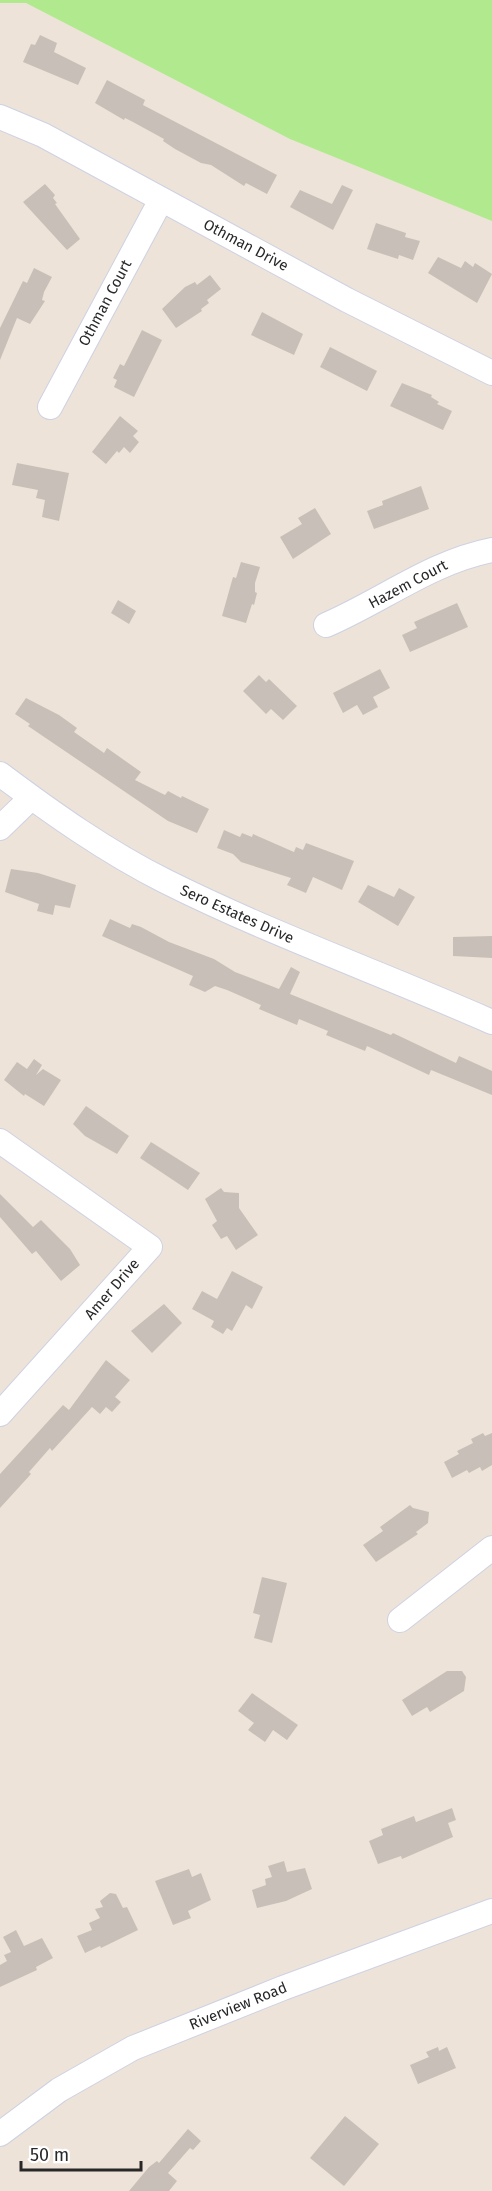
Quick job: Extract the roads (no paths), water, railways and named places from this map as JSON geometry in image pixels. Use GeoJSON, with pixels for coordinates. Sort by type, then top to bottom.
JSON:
{"type":"FeatureCollection","features":[{"type":"Feature","properties":{"kind":"street","name":"Othman Drive"},"geometry":{"type":"LineString","coordinates":[[0,117],[43,135],[347,300],[492,373]]}},
{"type":"Feature","properties":{"kind":"street","name":"Othman Court"},"geometry":{"type":"LineString","coordinates":[[50,407],[161,200]]}},
{"type":"Feature","properties":{"kind":"street","name":"Hazem Court"},"geometry":{"type":"LineString","coordinates":[[326,625],[359,611],[429,570],[462,557],[492,550]]}},
{"type":"Feature","properties":{"kind":"street","name":"Sero Estates Drive"},"geometry":{"type":"LineString","coordinates":[[0,774],[31,798],[163,880],[231,913],[492,1022]]}},
{"type":"Feature","properties":{"kind":"street"},"geometry":{"type":"LineString","coordinates":[[0,828],[31,798]]}},
{"type":"Feature","properties":{"kind":"street","name":"Amer Drive"},"geometry":{"type":"LineString","coordinates":[[0,1141],[150,1247],[0,1414]]}},
{"type":"Feature","properties":{"kind":"street"},"geometry":{"type":"LineString","coordinates":[[400,1620],[492,1548]]}},
{"type":"Feature","properties":{"kind":"street","name":"Riverview Road"},"geometry":{"type":"LineString","coordinates":[[0,2134],[59,2090],[133,2048],[283,1988],[492,1911]]}}]}
